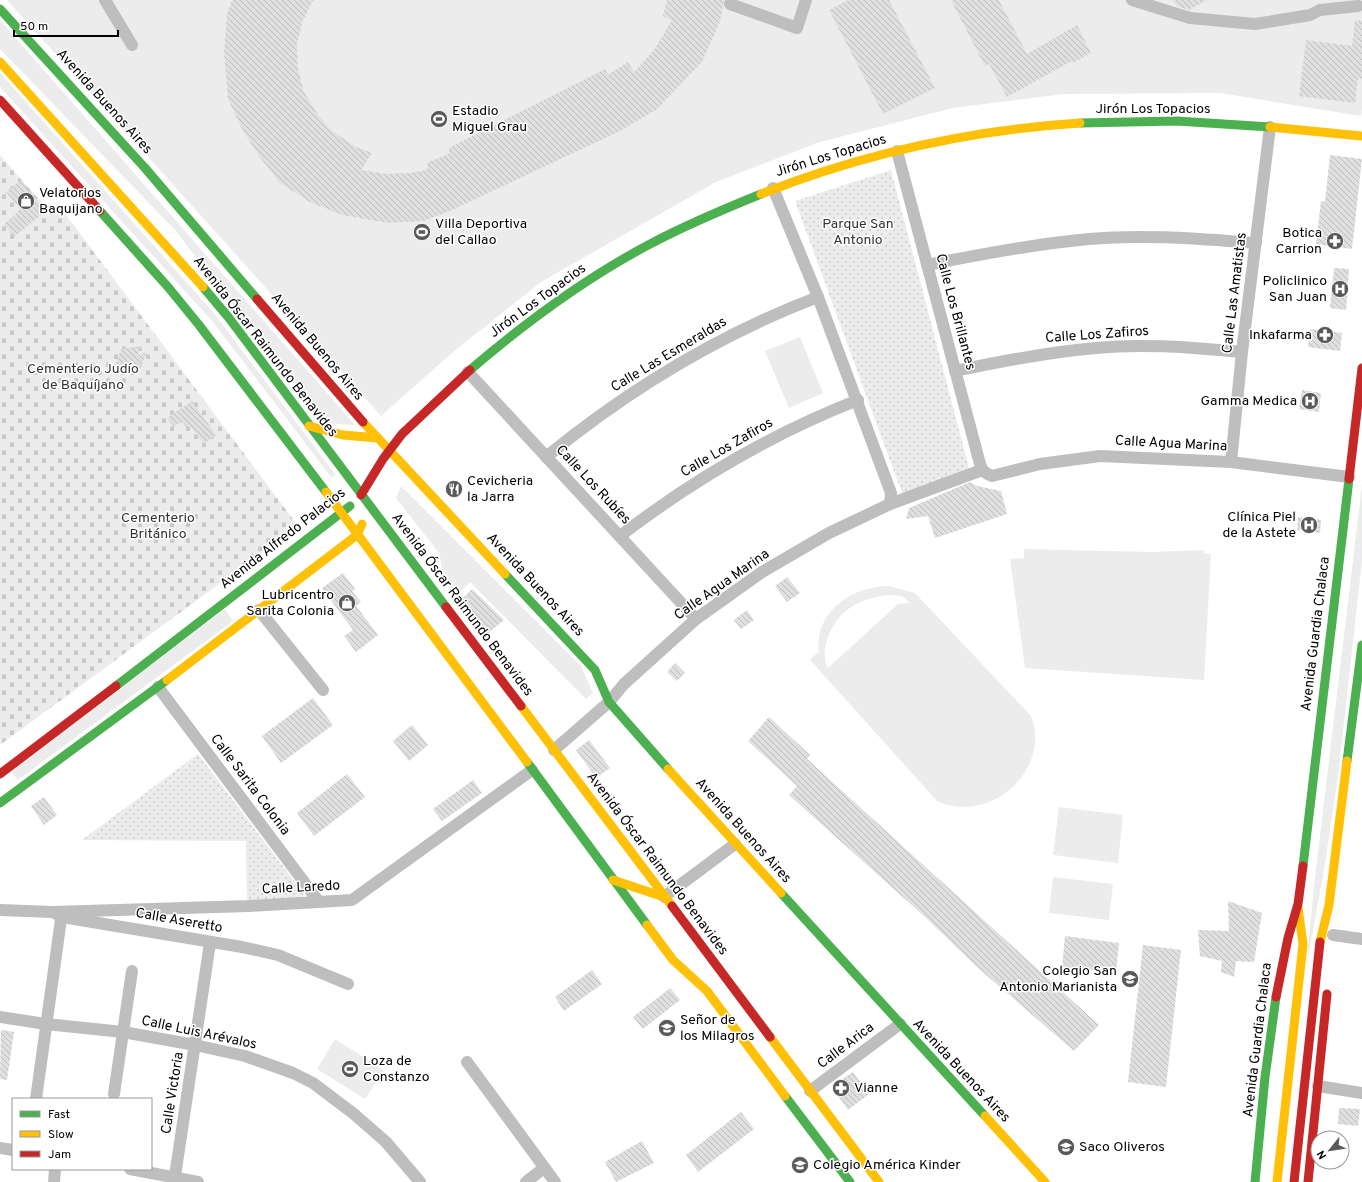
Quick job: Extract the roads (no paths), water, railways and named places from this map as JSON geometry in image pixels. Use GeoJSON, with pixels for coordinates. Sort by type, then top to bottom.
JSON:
{"type":"FeatureCollection","features":[{"type":"Feature","properties":{"kind":"main road","name":"Avenida Buenos Aires"},"geometry":{"type":"LineString","coordinates":[[0,9],[145,168],[216,249],[338,394],[595,670],[609,702],[735,844],[1045,1182]]}},
{"type":"Feature","properties":{"kind":"main road","name":"Avenida Óscar Raimundo Benavides"},"geometry":{"type":"LineString","coordinates":[[0,62],[180,260],[229,318],[361,496],[554,750],[629,856],[664,897],[878,1182]]}},
{"type":"Feature","properties":{"kind":"main road"},"geometry":{"type":"LineString","coordinates":[[0,100],[180,302],[342,514],[532,770],[612,873],[673,960],[707,991],[850,1182]]}},
{"type":"Feature","properties":{"kind":"main road","name":"Jirón Los Topacios"},"geometry":{"type":"LineString","coordinates":[[390,450],[399,436],[468,372],[535,317],[602,272],[665,236],[773,188],[862,160],[897,151],[987,133],[1044,126],[1115,121],[1189,121],[1362,136]]}},
{"type":"Feature","properties":{"kind":"main road","name":"Avenida Guardia Chalaca"},"geometry":{"type":"LineString","coordinates":[[1255,1182],[1275,1000],[1281,960],[1298,904],[1362,368]]}},
{"type":"Feature","properties":{"kind":"main road"},"geometry":{"type":"LineString","coordinates":[[309,426],[343,437],[360,439],[378,438]]}},
{"type":"Feature","properties":{"kind":"main road"},"geometry":{"type":"LineString","coordinates":[[381,482],[390,450]]}},
{"type":"Feature","properties":{"kind":"main road","name":"Avenida Alfredo Palacios"},"geometry":{"type":"LineString","coordinates":[[0,803],[6,781],[235,594],[342,514],[361,496],[390,450]]}},
{"type":"Feature","properties":{"kind":"main road"},"geometry":{"type":"LineString","coordinates":[[357,535],[375,494]]}},
{"type":"Feature","properties":{"kind":"main road","name":"Avenida Alfredo Palacios"},"geometry":{"type":"LineString","coordinates":[[6,781],[158,687],[250,610],[357,535]]}},
{"type":"Feature","properties":{"kind":"main road"},"geometry":{"type":"LineString","coordinates":[[235,594],[250,610]]}},
{"type":"Feature","properties":{"kind":"main road"},"geometry":{"type":"LineString","coordinates":[[1294,1182],[1319,947],[1328,905],[1362,645]]}},
{"type":"Feature","properties":{"kind":"main road"},"geometry":{"type":"LineString","coordinates":[[612,873],[664,897]]}},
{"type":"Feature","properties":{"kind":"main road","name":"Avenida Guardia Chalaca"},"geometry":{"type":"LineString","coordinates":[[1277,1182],[1303,944],[1298,904]]}},
{"type":"Feature","properties":{"kind":"main road"},"geometry":{"type":"LineString","coordinates":[[1328,905],[1332,939]]}},
{"type":"Feature","properties":{"kind":"main road"},"geometry":{"type":"LineString","coordinates":[[1308,1182],[1328,983]]}},
{"type":"Feature","properties":{"kind":"street"},"geometry":{"type":"LineString","coordinates":[[104,0],[132,45]]}},
{"type":"Feature","properties":{"kind":"street"},"geometry":{"type":"LineString","coordinates":[[730,4],[797,28],[806,0]]}},
{"type":"Feature","properties":{"kind":"street"},"geometry":{"type":"LineString","coordinates":[[1132,0],[1190,18],[1255,24],[1310,15],[1320,10],[1358,6]]}},
{"type":"Feature","properties":{"kind":"street","name":"Calle Las Amatistas"},"geometry":{"type":"LineString","coordinates":[[1231,462],[1242,352],[1270,127]]}},
{"type":"Feature","properties":{"kind":"street","name":"Calle Los Brillantes"},"geometry":{"type":"LineString","coordinates":[[897,151],[955,371],[987,473]]}},
{"type":"Feature","properties":{"kind":"street"},"geometry":{"type":"LineString","coordinates":[[773,188],[818,297],[858,400],[892,493],[890,504]]}},
{"type":"Feature","properties":{"kind":"street"},"geometry":{"type":"LineString","coordinates":[[927,265],[1008,248],[1090,239],[1173,237],[1256,243]]}},
{"type":"Feature","properties":{"kind":"street","name":"Calle Las Esmeraldas"},"geometry":{"type":"LineString","coordinates":[[546,457],[608,409],[673,366],[742,329],[778,312],[818,297]]}},
{"type":"Feature","properties":{"kind":"street","name":"Calle Los Zafiros"},"geometry":{"type":"LineString","coordinates":[[955,371],[1026,356],[1098,347],[1170,346],[1242,352]]}},
{"type":"Feature","properties":{"kind":"street","name":"Calle Los Rubíes"},"geometry":{"type":"LineString","coordinates":[[468,372],[696,619]]}},
{"type":"Feature","properties":{"kind":"street","name":"Calle Los Zafiros"},"geometry":{"type":"LineString","coordinates":[[620,536],[674,496],[731,460],[791,428],[858,400]]}},
{"type":"Feature","properties":{"kind":"street","name":"Calle Agua Marina"},"geometry":{"type":"LineString","coordinates":[[554,750],[609,702],[624,684],[696,619],[762,572],[829,533],[890,504],[987,473],[1100,456],[1231,462],[1349,477]]}},
{"type":"Feature","properties":{"kind":"street"},"geometry":{"type":"LineString","coordinates":[[250,610],[323,690]]}},
{"type":"Feature","properties":{"kind":"street","name":"Calle Sarita Colonia"},"geometry":{"type":"LineString","coordinates":[[158,687],[319,902]]}},
{"type":"Feature","properties":{"kind":"street","name":"Calle Laredo"},"geometry":{"type":"LineString","coordinates":[[59,914],[340,902],[356,898],[532,770]]}},
{"type":"Feature","properties":{"kind":"street"},"geometry":{"type":"LineString","coordinates":[[664,897],[735,844]]}},
{"type":"Feature","properties":{"kind":"street","name":"Calle Aseretto"},"geometry":{"type":"LineString","coordinates":[[0,910],[59,914],[210,943],[242,947],[278,955],[348,984]]}},
{"type":"Feature","properties":{"kind":"street"},"geometry":{"type":"LineString","coordinates":[[36,1098],[59,914]]}},
{"type":"Feature","properties":{"kind":"street"},"geometry":{"type":"LineString","coordinates":[[1332,939],[1362,939]]}},
{"type":"Feature","properties":{"kind":"street","name":"Calle Victoria"},"geometry":{"type":"LineString","coordinates":[[175,1176],[210,943]]}},
{"type":"Feature","properties":{"kind":"street"},"geometry":{"type":"LineString","coordinates":[[114,1094],[132,971]]}},
{"type":"Feature","properties":{"kind":"street","name":"Calle Luis Arévalos"},"geometry":{"type":"LineString","coordinates":[[0,1017],[46,1024],[123,1032],[257,1060],[313,1083],[354,1114],[386,1142],[420,1182]]}},
{"type":"Feature","properties":{"kind":"street","name":"Calle Arica"},"geometry":{"type":"LineString","coordinates":[[810,1091],[900,1024]]}},
{"type":"Feature","properties":{"kind":"street"},"geometry":{"type":"LineString","coordinates":[[467,1062],[555,1182]]}},
{"type":"Feature","properties":{"kind":"street"},"geometry":{"type":"LineString","coordinates":[[1318,1086],[1362,1093]]}},
{"type":"Feature","properties":{"kind":"street"},"geometry":{"type":"LineString","coordinates":[[0,1148],[12,1150]]}},
{"type":"Feature","properties":{"kind":"street"},"geometry":{"type":"LineString","coordinates":[[526,1182],[544,1168]]}},
{"type":"Feature","properties":{"kind":"street"},"geometry":{"type":"LineString","coordinates":[[54,1182],[56,1170]]}},
{"type":"Feature","properties":{"kind":"street"},"geometry":{"type":"LineString","coordinates":[[136,1170],[175,1176],[198,1182]]}},
{"type":"Feature","properties":{"kind":"place","name":"Estadio Miguel Grau"},"geometry":{"type":"Point","coordinates":[439,119]}},
{"type":"Feature","properties":{"kind":"place","name":"Velatorios Baquijano"},"geometry":{"type":"Point","coordinates":[26,201]}},
{"type":"Feature","properties":{"kind":"place","name":"Villa Deportiva del Callao"},"geometry":{"type":"Point","coordinates":[422,232]}},
{"type":"Feature","properties":{"kind":"place","name":"Botica Carrion"},"geometry":{"type":"Point","coordinates":[1335,241]}},
{"type":"Feature","properties":{"kind":"place","name":"Policlinico San Juan"},"geometry":{"type":"Point","coordinates":[1340,289]}},
{"type":"Feature","properties":{"kind":"place","name":"Inkafarma"},"geometry":{"type":"Point","coordinates":[1325,335]}},
{"type":"Feature","properties":{"kind":"place","name":"Gamma Medica"},"geometry":{"type":"Point","coordinates":[1310,401]}},
{"type":"Feature","properties":{"kind":"place","name":"Cevicheria la Jarra"},"geometry":{"type":"Point","coordinates":[454,489]}},
{"type":"Feature","properties":{"kind":"place","name":"Clínica Piel de la Astete"},"geometry":{"type":"Point","coordinates":[1309,525]}},
{"type":"Feature","properties":{"kind":"place","name":"Lubricentro Sarita Colonia"},"geometry":{"type":"Point","coordinates":[347,603]}},
{"type":"Feature","properties":{"kind":"place","name":"Colegio San Antonio Marianista"},"geometry":{"type":"Point","coordinates":[1130,979]}},
{"type":"Feature","properties":{"kind":"place","name":"Señor de los Milagros"},"geometry":{"type":"Point","coordinates":[667,1028]}},
{"type":"Feature","properties":{"kind":"place","name":"Loza de Constanzo"},"geometry":{"type":"Point","coordinates":[350,1069]}},
{"type":"Feature","properties":{"kind":"place","name":"Vianne"},"geometry":{"type":"Point","coordinates":[841,1088]}},
{"type":"Feature","properties":{"kind":"place","name":"Saco Oliveros"},"geometry":{"type":"Point","coordinates":[1066,1147]}},
{"type":"Feature","properties":{"kind":"place","name":"Colegio América Kinder"},"geometry":{"type":"Point","coordinates":[800,1165]}},
{"type":"Feature","properties":{"kind":"park label","name":"Parque San Antonio"},"geometry":{"type":"Point","coordinates":[858,232]}},
{"type":"Feature","properties":{"kind":"park label","name":"Cementerio Judío de Baquíjano"},"geometry":{"type":"Point","coordinates":[83,378]}},
{"type":"Feature","properties":{"kind":"park label","name":"Cementerio Británico"},"geometry":{"type":"Point","coordinates":[158,526]}}]}
